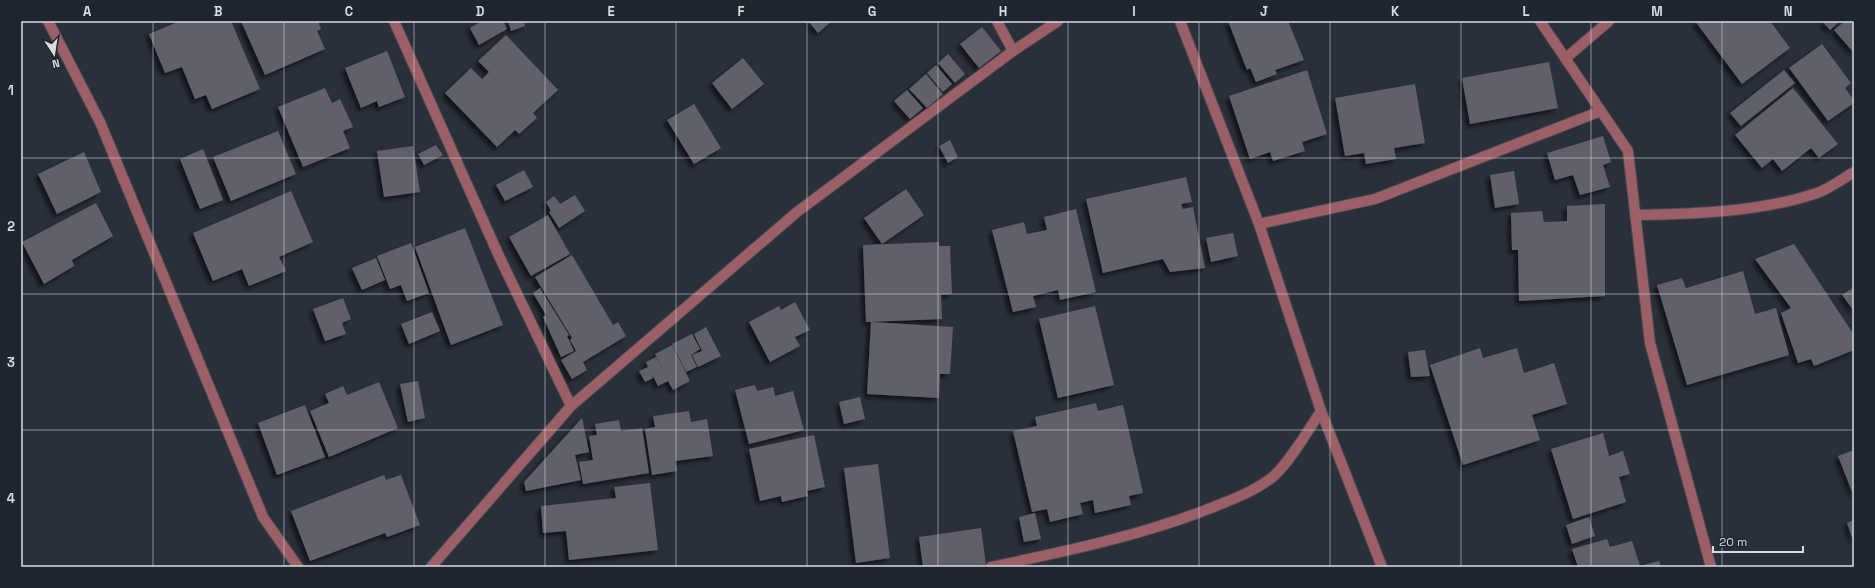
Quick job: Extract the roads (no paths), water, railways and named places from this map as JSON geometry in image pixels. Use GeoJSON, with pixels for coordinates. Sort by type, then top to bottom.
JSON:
{"type":"FeatureCollection","features":[{"type":"Feature","properties":{"kind":"street"},"geometry":{"type":"LineString","coordinates":[[48,21],[100,122],[263,517],[298,567]]}},
{"type":"Feature","properties":{"kind":"street"},"geometry":{"type":"LineString","coordinates":[[394,21],[499,256],[571,406]]}},
{"type":"Feature","properties":{"kind":"street"},"geometry":{"type":"LineString","coordinates":[[997,21],[1013,51]]}},
{"type":"Feature","properties":{"kind":"street"},"geometry":{"type":"LineString","coordinates":[[431,567],[571,406],[797,212],[1013,51],[1058,21]]}},
{"type":"Feature","properties":{"kind":"street"},"geometry":{"type":"LineString","coordinates":[[1180,21],[1259,224],[1321,411],[1382,567]]}},
{"type":"Feature","properties":{"kind":"street"},"geometry":{"type":"LineString","coordinates":[[1540,21],[1628,151],[1650,343],[1711,567]]}},
{"type":"Feature","properties":{"kind":"street"},"geometry":{"type":"LineString","coordinates":[[1566,58],[1608,21]]}},
{"type":"Feature","properties":{"kind":"street"},"geometry":{"type":"LineString","coordinates":[[1259,224],[1375,200],[1601,111]]}},
{"type":"Feature","properties":{"kind":"street"},"geometry":{"type":"LineString","coordinates":[[1635,215],[1699,214],[1780,202],[1818,193],[1854,172]]}},
{"type":"Feature","properties":{"kind":"street"},"geometry":{"type":"LineString","coordinates":[[992,567],[1055,554],[1176,522],[1244,494],[1274,475],[1290,456],[1321,411]]}}]}
